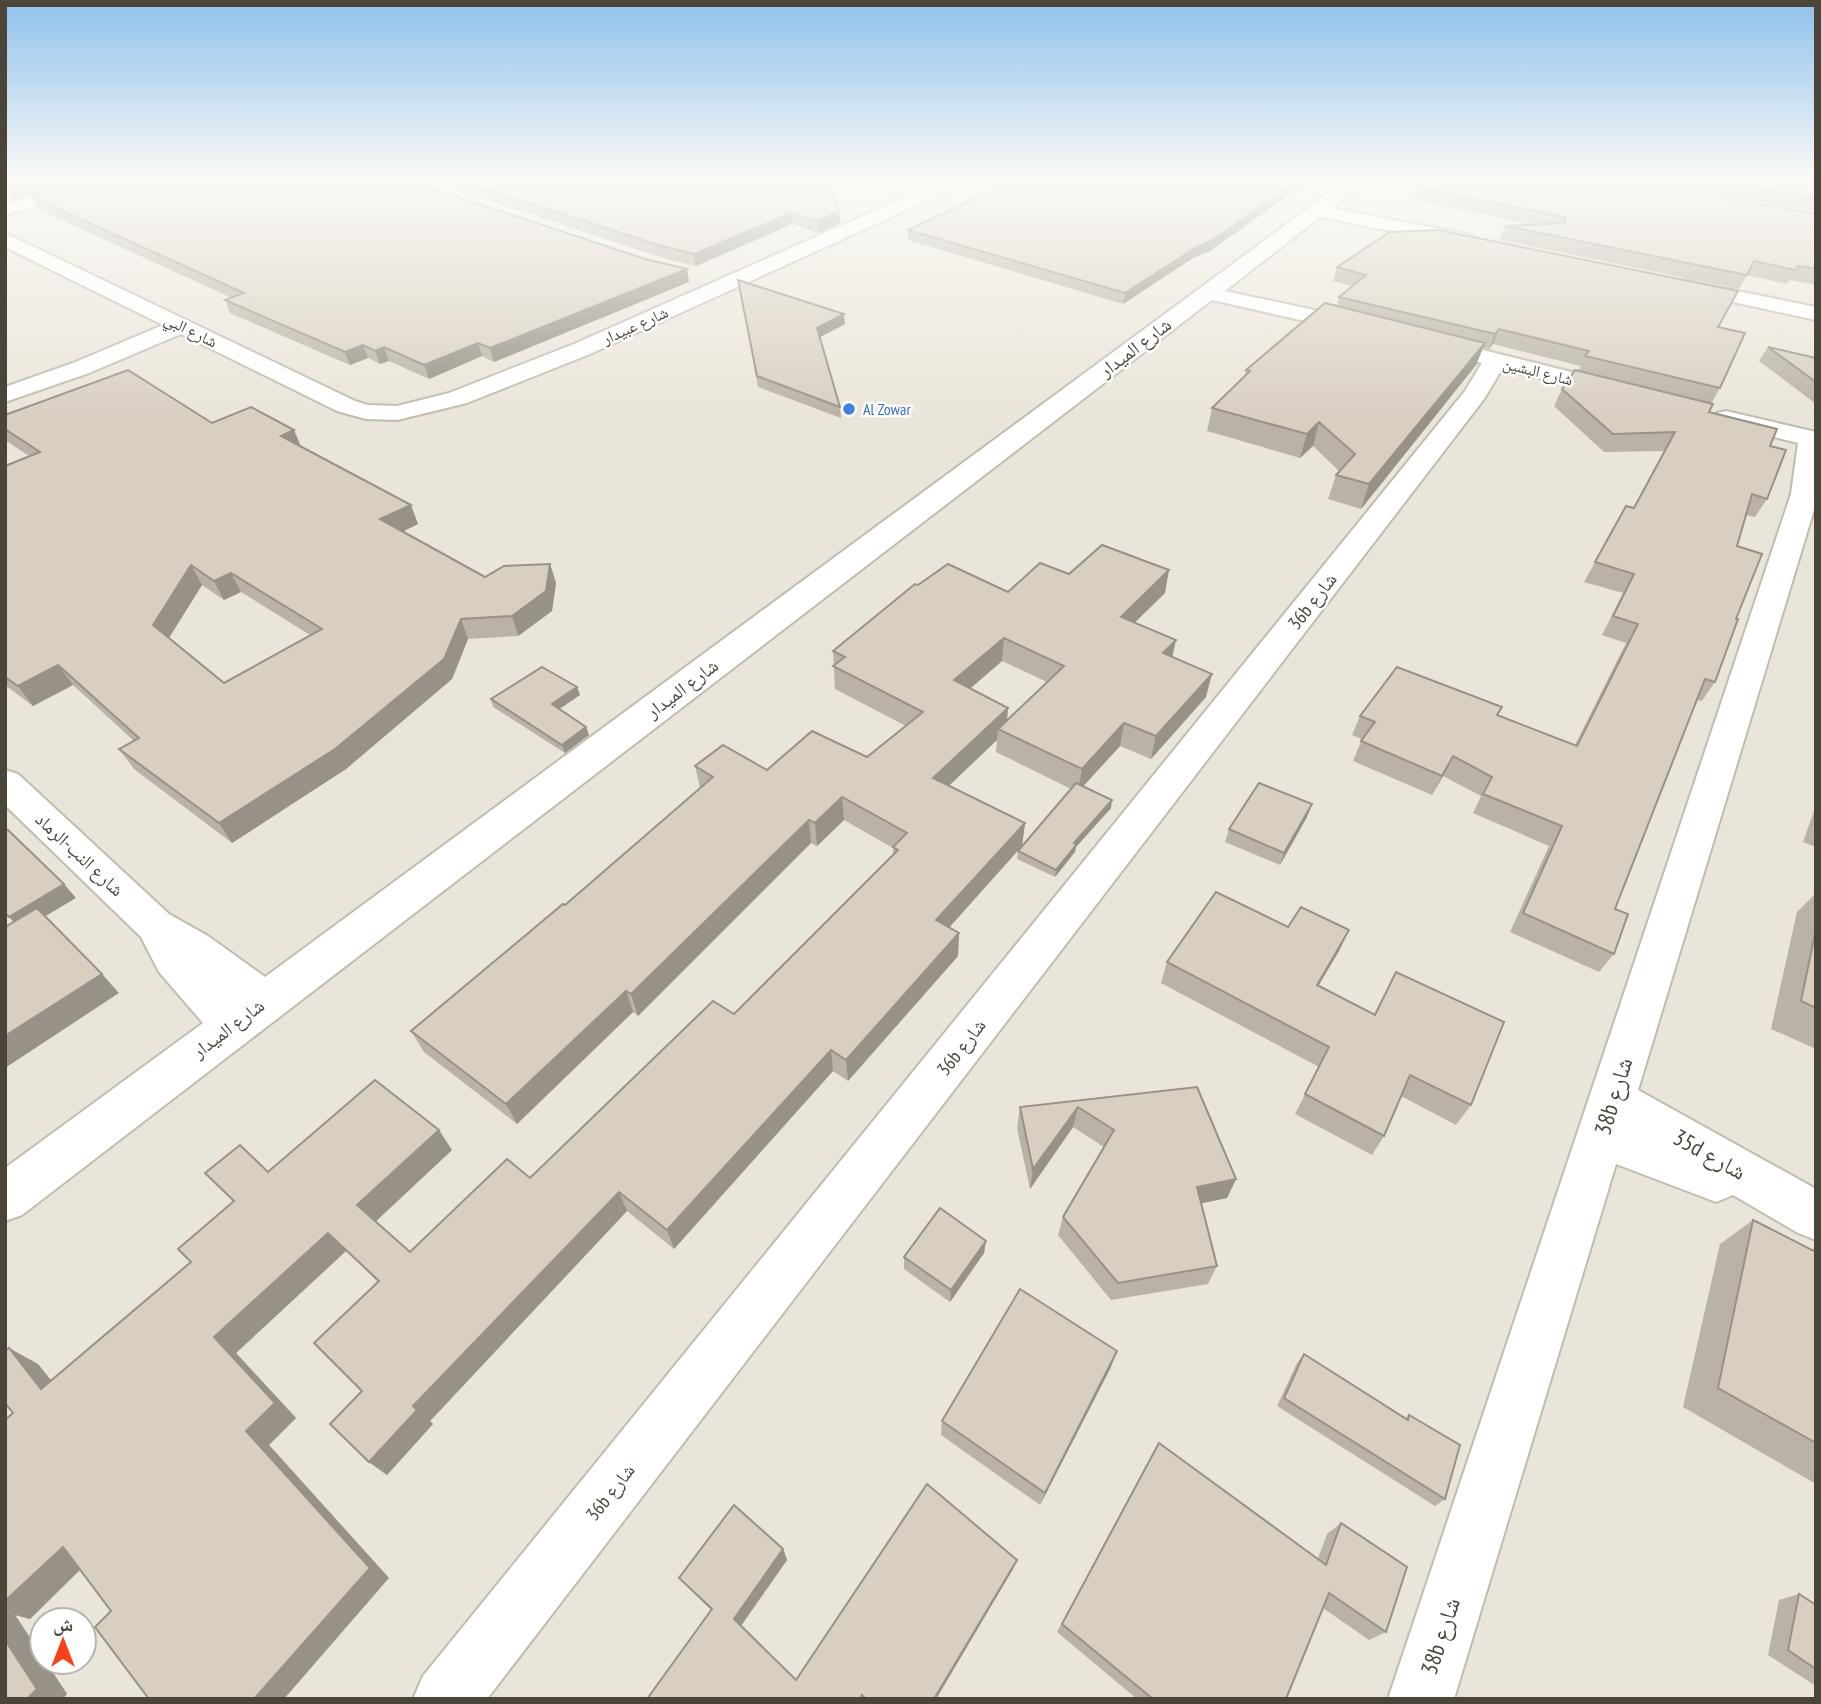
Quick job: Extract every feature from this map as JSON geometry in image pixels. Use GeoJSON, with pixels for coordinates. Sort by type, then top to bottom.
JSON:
{"type":"FeatureCollection","features":[{"type":"Feature","properties":{"kind":"street","name":"شارع البي"},"geometry":{"type":"LineString","coordinates":[[45,259],[346,406],[380,413]]}},
{"type":"Feature","properties":{"kind":"street","name":"شارع عبيدار"},"geometry":{"type":"LineString","coordinates":[[380,413],[417,410],[458,398],[582,349],[707,282],[766,259]]}},
{"type":"Feature","properties":{"kind":"street","name":"شارع الميدار"},"geometry":{"type":"LineString","coordinates":[[5,1198],[1253,259]]}},
{"type":"Feature","properties":{"kind":"street"},"geometry":{"type":"LineString","coordinates":[[1669,283],[1816,314]]}},
{"type":"Feature","properties":{"kind":"street"},"geometry":{"type":"LineString","coordinates":[[1212,289],[1378,331]]}},
{"type":"Feature","properties":{"kind":"street"},"geometry":{"type":"LineString","coordinates":[[5,395],[190,329]]}},
{"type":"Feature","properties":{"kind":"street","name":"شارع البشين"},"geometry":{"type":"LineString","coordinates":[[1443,347],[1495,373],[1636,395]]}},
{"type":"Feature","properties":{"kind":"street","name":"36b شارع"},"geometry":{"type":"LineString","coordinates":[[446,1699],[1495,373]]}},
{"type":"Feature","properties":{"kind":"street"},"geometry":{"type":"LineString","coordinates":[[1704,412],[1814,439]]}},
{"type":"Feature","properties":{"kind":"street","name":"38b شارع"},"geometry":{"type":"LineString","coordinates":[[1421,1699],[1810,489],[1814,439]]}},
{"type":"Feature","properties":{"kind":"street","name":"شارع النب-الرماد"},"geometry":{"type":"LineString","coordinates":[[5,783],[155,925],[193,948],[265,1000]]}},
{"type":"Feature","properties":{"kind":"street","name":"شارع النب-الرماد"},"geometry":{"type":"LineString","coordinates":[[155,925],[174,960],[232,1025]]}},
{"type":"Feature","properties":{"kind":"street","name":"35d شارع"},"geometry":{"type":"LineString","coordinates":[[1606,1118],[1811,1214]]}},
{"type":"Feature","properties":{"kind":"shaded area"},"geometry":{"type":"Polygon","coordinates":[[[5,259],[1816,259],[1816,1699],[5,1699],[5,259]]]}},
{"type":"Feature","properties":{"kind":"building"},"geometry":{"type":"Polygon","coordinates":[[[168,259],[644,259],[687,269],[490,348],[478,343],[424,365],[384,347],[375,351],[363,345],[345,352],[225,300],[244,293],[168,259]]]}},
{"type":"Feature","properties":{"kind":"building"},"geometry":{"type":"Polygon","coordinates":[[[1006,259],[1179,259],[1125,293],[1006,259]]]}},
{"type":"Feature","properties":{"kind":"building"},"geometry":{"type":"Polygon","coordinates":[[[1350,259],[1578,259],[1738,291],[1718,327],[1745,333],[1720,388],[1585,356],[1589,351],[1499,329],[1495,334],[1339,297],[1366,275],[1337,267],[1350,259]]]}},
{"type":"Feature","properties":{"kind":"building"},"geometry":{"type":"Polygon","coordinates":[[[1666,259],[1816,259],[1816,269],[1798,266],[1795,270],[1754,261],[1747,275],[1666,259]]]}},
{"type":"Feature","properties":{"kind":"building"},"geometry":{"type":"Polygon","coordinates":[[[738,280],[844,314],[817,328],[840,407],[757,376],[738,280]]]}},
{"type":"Feature","properties":{"kind":"building"},"geometry":{"type":"Polygon","coordinates":[[[1325,303],[1485,343],[1369,484],[1336,475],[1355,454],[1319,422],[1307,434],[1212,408],[1250,371],[1246,370],[1325,303]]]}},
{"type":"Feature","properties":{"kind":"building"},"geometry":{"type":"Polygon","coordinates":[[[1768,347],[1816,358],[1816,382],[1768,347]]]}},
{"type":"Feature","properties":{"kind":"building"},"geometry":{"type":"Polygon","coordinates":[[[128,370],[212,423],[251,407],[294,430],[281,436],[411,505],[380,519],[485,577],[504,566],[550,564],[546,591],[512,616],[461,619],[444,659],[335,749],[219,823],[119,749],[139,738],[58,665],[18,686],[5,677],[5,466],[40,452],[5,429],[5,415],[128,370]],[[191,565],[153,625],[224,683],[322,629],[231,573],[214,581],[191,565]]]}},
{"type":"Feature","properties":{"kind":"building"},"geometry":{"type":"Polygon","coordinates":[[[1575,370],[1713,404],[1709,412],[1777,429],[1770,446],[1786,450],[1767,499],[1752,494],[1737,546],[1762,554],[1715,682],[1705,679],[1615,909],[1628,914],[1614,954],[1523,913],[1562,826],[1483,794],[1492,777],[1453,756],[1442,776],[1361,741],[1375,722],[1360,716],[1397,667],[1502,707],[1497,715],[1577,746],[1638,624],[1613,616],[1634,574],[1595,562],[1626,506],[1634,508],[1675,432],[1613,434],[1562,389],[1575,370]]]}},
{"type":"Feature","properties":{"kind":"building"},"geometry":{"type":"Polygon","coordinates":[[[1102,545],[1169,570],[1121,617],[1176,640],[1163,653],[1212,674],[1156,736],[1124,723],[1082,769],[998,729],[1064,666],[1004,638],[954,680],[1008,708],[933,778],[1025,823],[936,920],[959,933],[846,1060],[831,1050],[667,1230],[619,1192],[413,1406],[417,1410],[369,1462],[330,1424],[362,1391],[314,1343],[379,1281],[328,1233],[214,1337],[275,1403],[246,1431],[370,1568],[254,1699],[149,1699],[98,1631],[98,1624],[111,1611],[63,1547],[5,1601],[5,1420],[13,1413],[5,1403],[5,1351],[9,1348],[41,1389],[191,1262],[178,1249],[234,1201],[205,1173],[240,1145],[268,1172],[375,1080],[439,1130],[357,1205],[410,1252],[507,1159],[530,1178],[713,1001],[734,1014],[898,850],[893,847],[907,833],[842,797],[815,823],[809,820],[631,994],[626,991],[506,1104],[411,1031],[565,905],[713,777],[695,766],[723,745],[767,770],[812,731],[867,757],[923,712],[833,666],[845,657],[833,651],[915,584],[918,585],[948,564],[1008,592],[1040,563],[1069,574],[1102,545]]]}},
{"type":"Feature","properties":{"kind":"building"},"geometry":{"type":"Polygon","coordinates":[[[542,667],[577,687],[552,704],[586,727],[562,745],[491,699],[542,667]]]}},
{"type":"Feature","properties":{"kind":"building"},"geometry":{"type":"Polygon","coordinates":[[[1076,783],[1112,800],[1074,843],[1077,844],[1056,870],[1018,851],[1076,783]]]}},
{"type":"Feature","properties":{"kind":"building"},"geometry":{"type":"Polygon","coordinates":[[[1259,783],[1312,804],[1284,853],[1229,829],[1259,783]]]}},
{"type":"Feature","properties":{"kind":"building"},"geometry":{"type":"Polygon","coordinates":[[[8,830],[64,884],[9,917],[5,913],[5,831],[8,830]]]}},
{"type":"Feature","properties":{"kind":"building"},"geometry":{"type":"Polygon","coordinates":[[[1216,892],[1288,927],[1301,907],[1349,930],[1317,985],[1375,1015],[1396,972],[1504,1022],[1471,1105],[1410,1075],[1384,1136],[1305,1094],[1329,1047],[1167,962],[1216,892]]]}},
{"type":"Feature","properties":{"kind":"building"},"geometry":{"type":"Polygon","coordinates":[[[37,908],[102,974],[5,1036],[5,927],[37,908]]]}},
{"type":"Feature","properties":{"kind":"building"},"geometry":{"type":"Polygon","coordinates":[[[1816,929],[1816,1008],[1801,1001],[1816,929]]]}},
{"type":"Feature","properties":{"kind":"building"},"geometry":{"type":"Polygon","coordinates":[[[1197,1087],[1236,1179],[1197,1187],[1217,1266],[1118,1283],[1063,1217],[1114,1130],[1078,1107],[1033,1169],[1020,1107],[1197,1087]]]}},
{"type":"Feature","properties":{"kind":"building"},"geometry":{"type":"Polygon","coordinates":[[[940,1208],[986,1241],[951,1290],[904,1257],[940,1208]]]}},
{"type":"Feature","properties":{"kind":"building"},"geometry":{"type":"Polygon","coordinates":[[[1753,1220],[1816,1252],[1816,1443],[1718,1388],[1753,1220]]]}},
{"type":"Feature","properties":{"kind":"building"},"geometry":{"type":"Polygon","coordinates":[[[1020,1289],[1117,1351],[1045,1493],[942,1421],[1020,1289]]]}},
{"type":"Feature","properties":{"kind":"building"},"geometry":{"type":"Polygon","coordinates":[[[1304,1354],[1408,1420],[1409,1415],[1460,1445],[1445,1499],[1284,1398],[1304,1354]]]}},
{"type":"Feature","properties":{"kind":"building"},"geometry":{"type":"Polygon","coordinates":[[[1159,1443],[1326,1565],[1341,1523],[1407,1567],[1386,1632],[1329,1593],[1286,1699],[1153,1699],[1062,1624],[1159,1443]]]}},
{"type":"Feature","properties":{"kind":"building"},"geometry":{"type":"Polygon","coordinates":[[[927,1484],[1017,1560],[934,1699],[866,1699],[862,1695],[860,1699],[647,1699],[712,1609],[679,1578],[734,1505],[783,1549],[734,1619],[796,1680],[927,1484]]]}},
{"type":"Feature","properties":{"kind":"building"},"geometry":{"type":"Polygon","coordinates":[[[1799,1594],[1816,1605],[1816,1669],[1788,1650],[1799,1594]]]}},
{"type":"Feature","properties":{"kind":"building"},"geometry":{"type":"Polygon","coordinates":[[[5,1640],[37,1689],[27,1699],[5,1699],[5,1640]]]}},
{"type":"Feature","properties":{"kind":"place","name":"Al Zowar"},"geometry":{"type":"Point","coordinates":[849,409]}}]}
